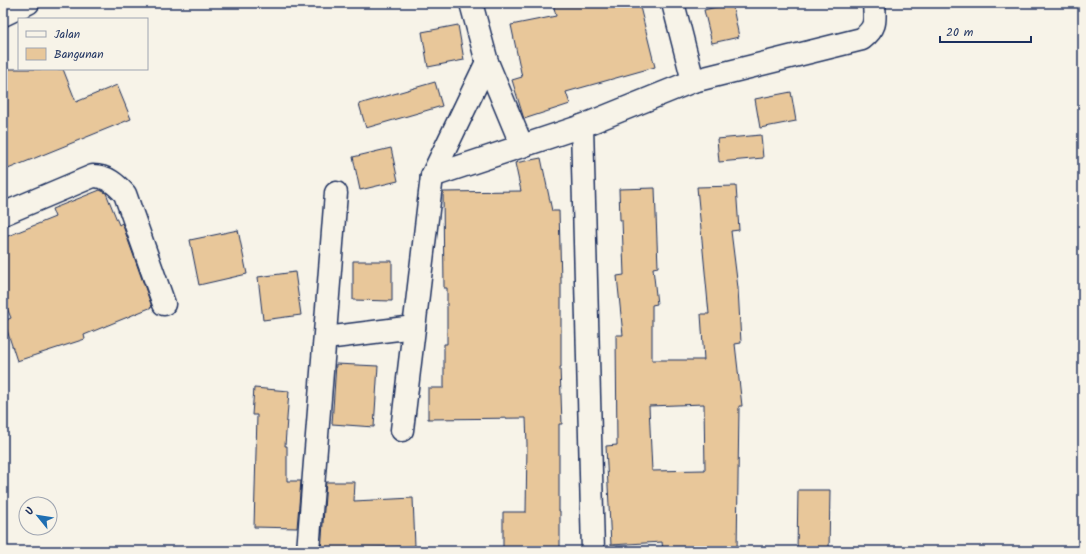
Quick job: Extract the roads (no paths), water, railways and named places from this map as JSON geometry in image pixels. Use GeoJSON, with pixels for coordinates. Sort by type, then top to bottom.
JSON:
{"type":"FeatureCollection","features":[{"type":"Feature","properties":{"kind":"street"},"geometry":{"type":"LineString","coordinates":[[3,15],[28,3]]}},
{"type":"Feature","properties":{"kind":"street"},"geometry":{"type":"LineString","coordinates":[[471,3],[487,62],[522,146]]}},
{"type":"Feature","properties":{"kind":"street"},"geometry":{"type":"LineString","coordinates":[[673,3],[694,81]]}},
{"type":"Feature","properties":{"kind":"street"},"geometry":{"type":"LineString","coordinates":[[432,176],[582,126],[694,81],[862,39],[871,32],[875,21],[874,3]]}},
{"type":"Feature","properties":{"kind":"street"},"geometry":{"type":"LineString","coordinates":[[402,430],[432,176],[487,62]]}},
{"type":"Feature","properties":{"kind":"street"},"geometry":{"type":"LineString","coordinates":[[582,126],[593,551]]}},
{"type":"Feature","properties":{"kind":"street"},"geometry":{"type":"LineString","coordinates":[[3,214],[93,176],[102,176],[108,179],[118,186],[125,194],[164,304]]}},
{"type":"Feature","properties":{"kind":"street"},"geometry":{"type":"LineString","coordinates":[[308,551],[326,338],[336,193]]}},
{"type":"Feature","properties":{"kind":"street"},"geometry":{"type":"LineString","coordinates":[[326,338],[414,327]]}}]}
